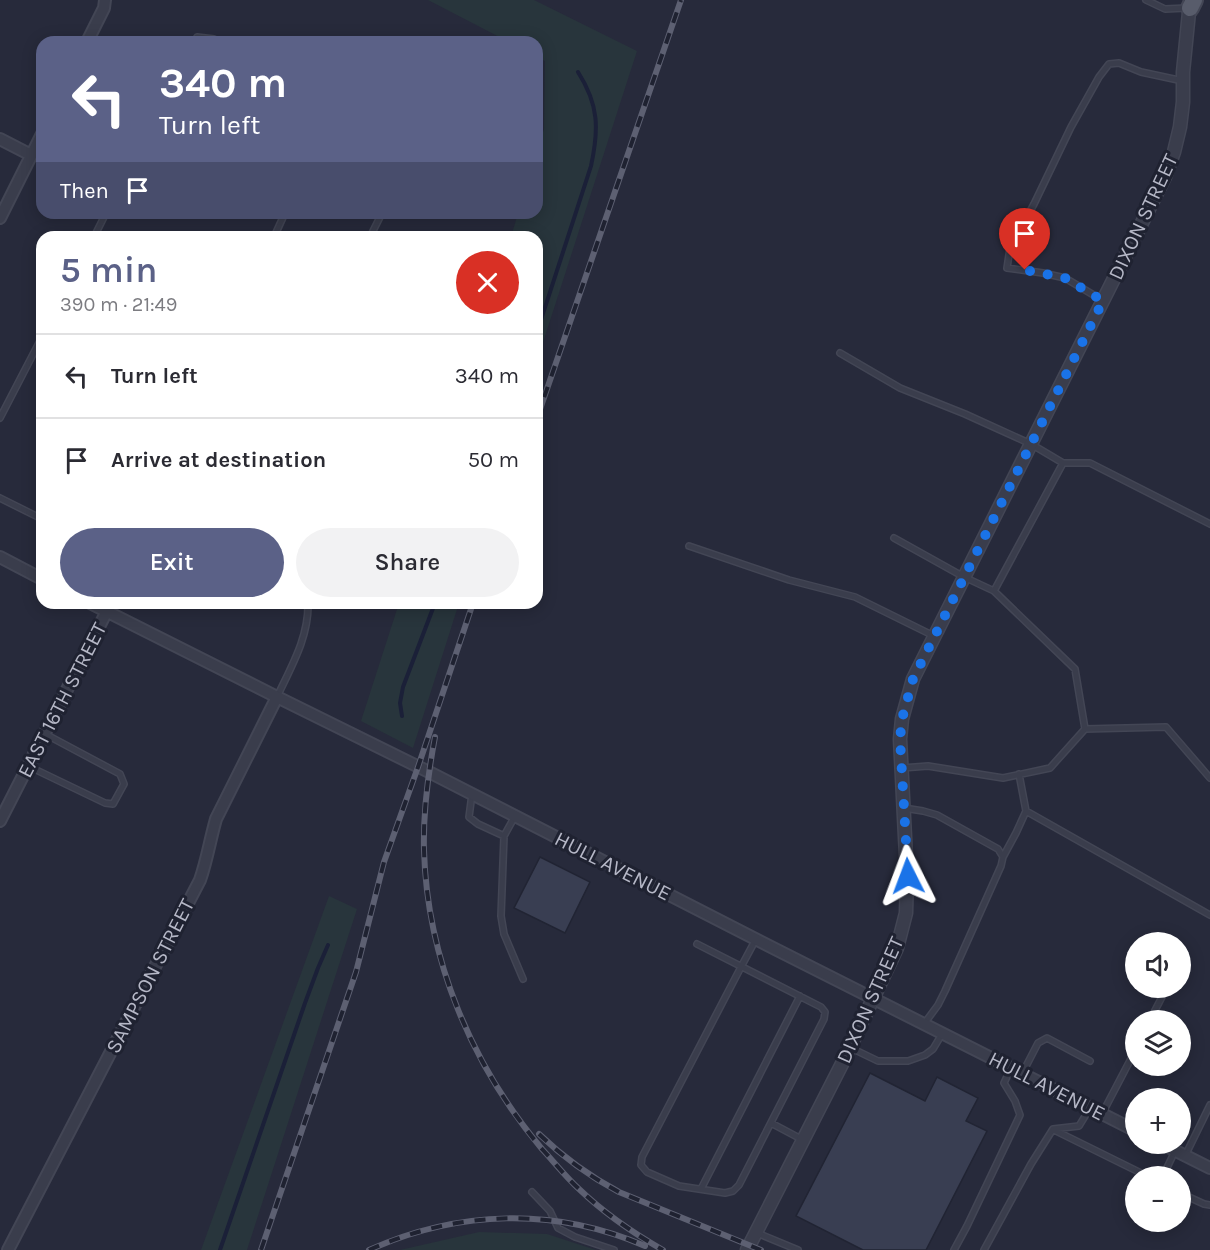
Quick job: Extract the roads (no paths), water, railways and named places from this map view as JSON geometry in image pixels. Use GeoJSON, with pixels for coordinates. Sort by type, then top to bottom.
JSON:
{"type":"FeatureCollection","features":[{"type":"Feature","properties":{"kind":"street"},"geometry":{"type":"LineString","coordinates":[[90,36],[104,8],[105,0]]}},
{"type":"Feature","properties":{"kind":"street","name":"DIXON STREET"},"geometry":{"type":"LineString","coordinates":[[747,1250],[850,1048],[897,948],[906,913],[908,876],[900,739],[902,719],[913,679],[1166,177],[1180,127],[1192,3]]}},
{"type":"Feature","properties":{"kind":"street"},"geometry":{"type":"LineString","coordinates":[[0,139],[32,155]]}},
{"type":"Feature","properties":{"kind":"street"},"geometry":{"type":"LineString","coordinates":[[0,218],[36,147]]}},
{"type":"Feature","properties":{"kind":"street"},"geometry":{"type":"LineString","coordinates":[[0,557],[36,576]]}},
{"type":"Feature","properties":{"kind":"street","name":"HULL AVENUE"},"geometry":{"type":"LineString","coordinates":[[103,609],[1125,1126]]}},
{"type":"Feature","properties":{"kind":"street","name":"EAST 16TH STREET"},"geometry":{"type":"LineString","coordinates":[[0,821],[4,804],[28,766],[107,611]]}},
{"type":"Feature","properties":{"kind":"street","name":"SAMPSON STREET"},"geometry":{"type":"LineString","coordinates":[[9,1250],[200,880],[216,819],[277,697]]}},
{"type":"Feature","properties":{"kind":"street"},"geometry":{"type":"LineString","coordinates":[[1182,1154],[1210,1168]]}},
{"type":"Feature","properties":{"kind":"lane"},"geometry":{"type":"LineString","coordinates":[[1146,0],[1165,9],[1192,3]]}},
{"type":"Feature","properties":{"kind":"lane"},"geometry":{"type":"LineString","coordinates":[[1103,301],[1065,278],[1007,268],[1010,248],[1071,127],[1099,77],[1109,64],[1119,63],[1142,72],[1183,81]]}},
{"type":"Feature","properties":{"kind":"lane"},"geometry":{"type":"LineString","coordinates":[[0,418],[36,349]]}},
{"type":"Feature","properties":{"kind":"lane"},"geometry":{"type":"LineString","coordinates":[[840,353],[900,388],[1031,444],[1063,463],[1090,463],[1210,524]]}},
{"type":"Feature","properties":{"kind":"lane"},"geometry":{"type":"LineString","coordinates":[[994,591],[1063,463]]}},
{"type":"Feature","properties":{"kind":"lane"},"geometry":{"type":"LineString","coordinates":[[0,498],[36,516]]}},
{"type":"Feature","properties":{"kind":"lane"},"geometry":{"type":"LineString","coordinates":[[894,538],[964,578],[994,591],[1075,669],[1085,729]]}},
{"type":"Feature","properties":{"kind":"lane"},"geometry":{"type":"LineString","coordinates":[[689,546],[789,580],[855,597],[934,636]]}},
{"type":"Feature","properties":{"kind":"lane"},"geometry":{"type":"LineString","coordinates":[[277,697],[301,647],[308,609]]}},
{"type":"Feature","properties":{"kind":"lane"},"geometry":{"type":"LineString","coordinates":[[902,768],[928,766],[1003,778],[1050,768],[1085,729],[1166,727],[1210,778]]}},
{"type":"Feature","properties":{"kind":"lane"},"geometry":{"type":"LineString","coordinates":[[28,766],[105,803],[113,804],[124,784],[120,774],[45,734]]}},
{"type":"Feature","properties":{"kind":"lane"},"geometry":{"type":"LineString","coordinates":[[924,1024],[938,1005],[1003,857],[1026,811],[1019,774]]}},
{"type":"Feature","properties":{"kind":"lane"},"geometry":{"type":"LineString","coordinates":[[472,794],[469,817],[478,824],[504,836]]}},
{"type":"Feature","properties":{"kind":"lane"},"geometry":{"type":"LineString","coordinates":[[904,808],[937,815],[998,849],[1003,857]]}},
{"type":"Feature","properties":{"kind":"lane"},"geometry":{"type":"LineString","coordinates":[[1026,811],[1210,915]]}},
{"type":"Feature","properties":{"kind":"lane"},"geometry":{"type":"LineString","coordinates":[[514,816],[504,836],[501,915],[504,934],[523,979]]}},
{"type":"Feature","properties":{"kind":"lane"},"geometry":{"type":"LineString","coordinates":[[697,944],[741,967],[821,1007],[825,1012],[824,1019],[740,1185],[733,1191],[725,1193],[679,1186],[647,1172],[641,1165],[642,1157],[741,967],[756,939]]}},
{"type":"Feature","properties":{"kind":"lane"},"geometry":{"type":"LineString","coordinates":[[702,1189],[800,996]]}},
{"type":"Feature","properties":{"kind":"lane"},"geometry":{"type":"LineString","coordinates":[[850,1048],[878,1061],[908,1061],[925,1056],[933,1049],[942,1034]]}},
{"type":"Feature","properties":{"kind":"lane"},"geometry":{"type":"LineString","coordinates":[[1022,1074],[1038,1043],[1047,1038],[1090,1061]]}},
{"type":"Feature","properties":{"kind":"lane"},"geometry":{"type":"LineString","coordinates":[[954,1250],[1020,1115],[1004,1083],[1011,1068]]}},
{"type":"Feature","properties":{"kind":"lane"},"geometry":{"type":"LineString","coordinates":[[1102,1114],[1125,1070]]}},
{"type":"Feature","properties":{"kind":"lane"},"geometry":{"type":"LineString","coordinates":[[1191,1135],[1210,1105]]}},
{"type":"Feature","properties":{"kind":"lane"},"geometry":{"type":"LineString","coordinates":[[1053,1129],[1079,1126],[1090,1108]]}},
{"type":"Feature","properties":{"kind":"lane"},"geometry":{"type":"LineString","coordinates":[[771,1123],[803,1140]]}},
{"type":"Feature","properties":{"kind":"lane"},"geometry":{"type":"LineString","coordinates":[[1053,1129],[1127,1166]]}},
{"type":"Feature","properties":{"kind":"lane"},"geometry":{"type":"LineString","coordinates":[[984,1250],[1053,1129]]}},
{"type":"Feature","properties":{"kind":"lane"},"geometry":{"type":"LineString","coordinates":[[532,1192],[550,1211],[558,1228],[575,1237],[614,1250]]}},
{"type":"Feature","properties":{"kind":"lane"},"geometry":{"type":"LineString","coordinates":[[1191,1198],[1210,1205]]}},
{"type":"Feature","properties":{"kind":"lane"},"geometry":{"type":"LineString","coordinates":[[756,1232],[798,1250]]}},
{"type":"Feature","properties":{"kind":"waterway"},"geometry":{"type":"LineString","coordinates":[[543,314],[594,153],[596,129],[593,106],[578,72]]}},
{"type":"Feature","properties":{"kind":"waterway"},"geometry":{"type":"LineString","coordinates":[[402,716],[400,703],[403,687],[433,609]]}},
{"type":"Feature","properties":{"kind":"waterway"},"geometry":{"type":"LineString","coordinates":[[220,1250],[305,1003],[328,945]]}},
{"type":"Feature","properties":{"kind":"railway"},"geometry":{"type":"LineString","coordinates":[[543,401],[681,0]]}},
{"type":"Feature","properties":{"kind":"railway"},"geometry":{"type":"LineString","coordinates":[[261,1250],[356,972],[384,862],[471,609]]}},
{"type":"Feature","properties":{"kind":"railway"},"geometry":{"type":"LineString","coordinates":[[435,737],[424,822],[427,891],[444,971],[458,1009],[494,1083],[542,1149],[598,1206],[630,1230],[663,1250]]}},
{"type":"Feature","properties":{"kind":"railway"},"geometry":{"type":"LineString","coordinates":[[539,1134],[577,1166],[619,1192],[761,1250]]}},
{"type":"Feature","properties":{"kind":"railway"},"geometry":{"type":"LineString","coordinates":[[369,1250],[437,1227],[507,1218],[576,1225],[611,1233],[645,1246]]}}]}
